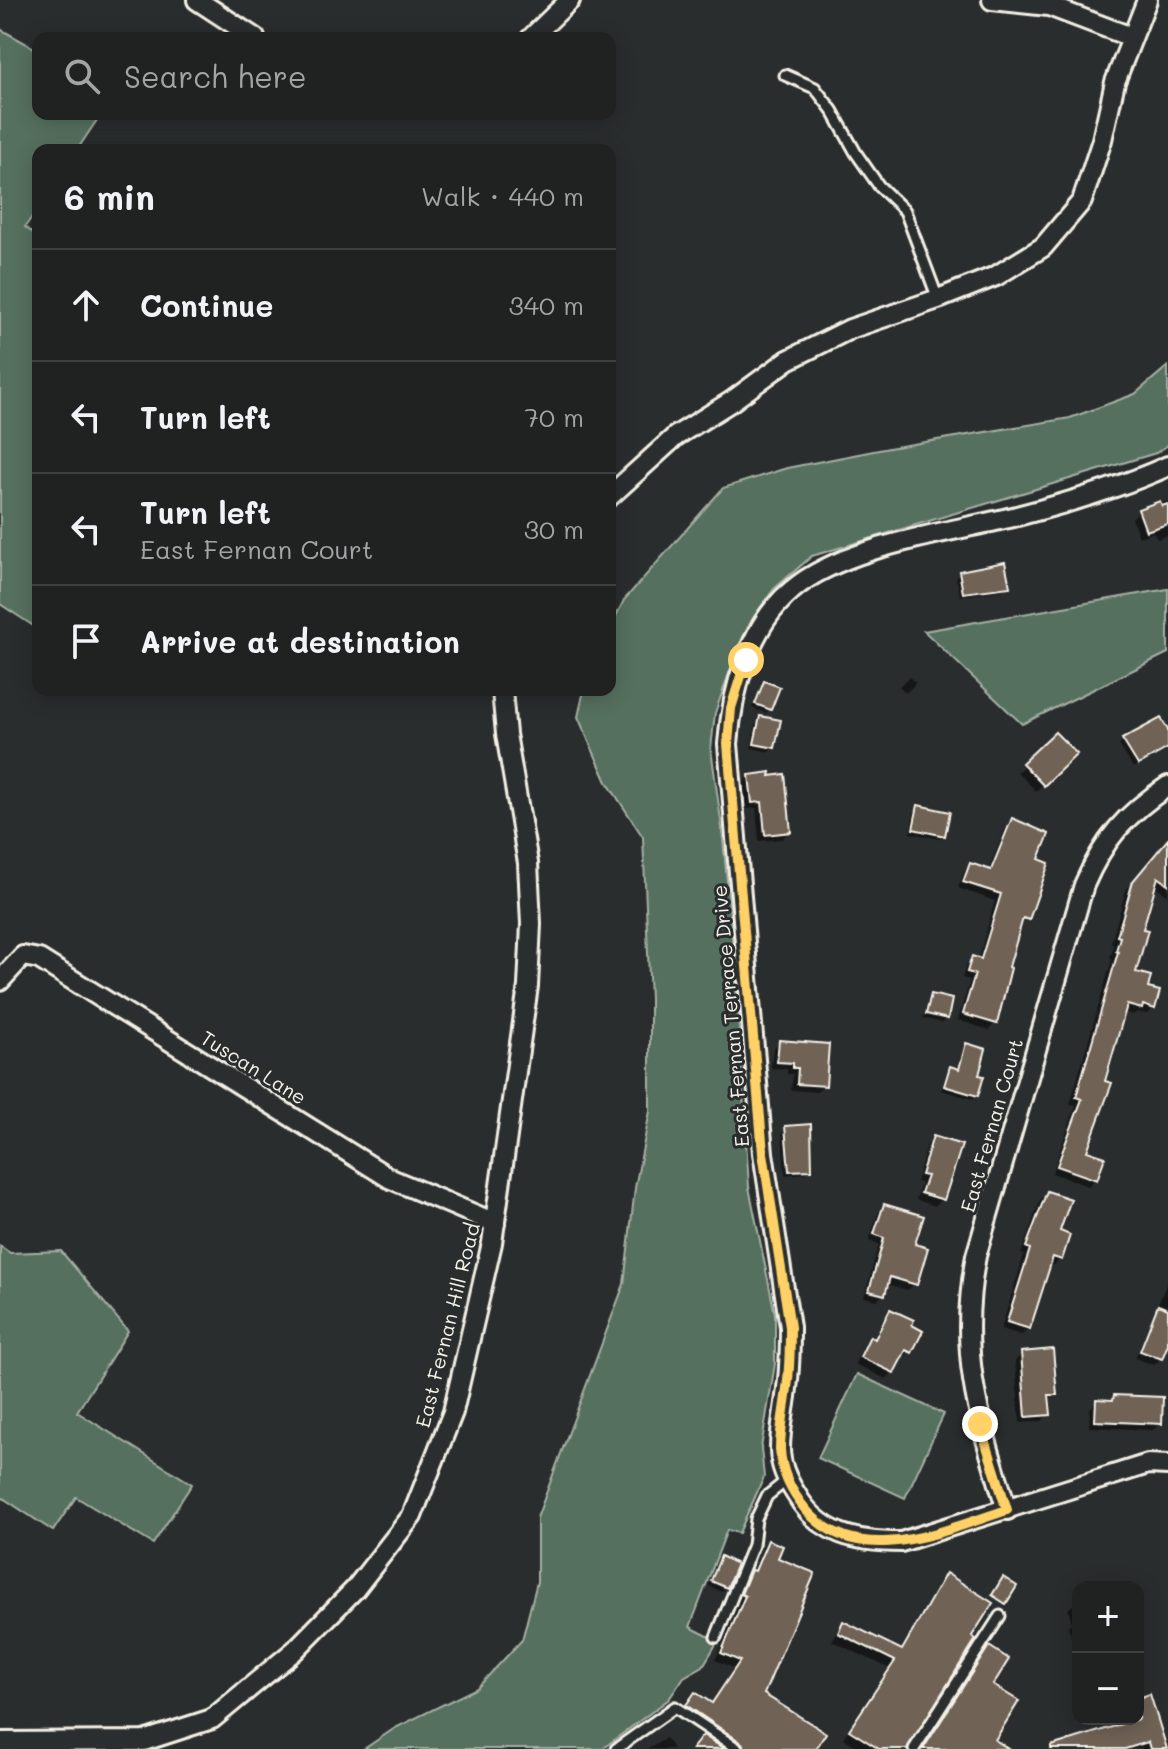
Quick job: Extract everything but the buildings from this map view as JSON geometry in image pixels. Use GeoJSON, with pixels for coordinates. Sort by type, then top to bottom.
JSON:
{"type":"FeatureCollection","features":[{"type":"Feature","properties":{"kind":"street"},"geometry":{"type":"LineString","coordinates":[[197,0],[246,32]]}},
{"type":"Feature","properties":{"kind":"street"},"geometry":{"type":"LineString","coordinates":[[537,32],[570,0]]}},
{"type":"Feature","properties":{"kind":"street"},"geometry":{"type":"LineString","coordinates":[[992,0],[1049,6],[1131,37]]}},
{"type":"Feature","properties":{"kind":"street"},"geometry":{"type":"LineString","coordinates":[[616,491],[676,436],[736,399],[788,360],[850,329],[996,276],[1043,247],[1082,201],[1102,140],[1115,82],[1147,0]]}},
{"type":"Feature","properties":{"kind":"street","name":"East Fernan Terrace Drive"},"geometry":{"type":"LineString","coordinates":[[1168,466],[1021,515],[852,558],[813,575],[793,588],[777,604],[760,630],[737,684],[728,744],[763,1153],[790,1327],[780,1447],[787,1480],[801,1503],[824,1527],[848,1537],[871,1542],[914,1539],[1148,1464],[1168,1465]]}},
{"type":"Feature","properties":{"kind":"street","name":"East Fernan Hill Road"},"geometry":{"type":"LineString","coordinates":[[0,1742],[144,1741],[212,1719],[294,1651],[355,1589],[412,1516],[453,1412],[495,1223],[528,986],[531,924],[528,863],[503,696]]}},
{"type":"Feature","properties":{"kind":"street","name":"East Fernan Court"},"geometry":{"type":"LineString","coordinates":[[1007,1510],[980,1424],[968,1359],[967,1318],[976,1256],[1084,885],[1094,863],[1120,824],[1136,808],[1168,786]]}},
{"type":"Feature","properties":{"kind":"street","name":"Tuscan Lane"},"geometry":{"type":"LineString","coordinates":[[0,981],[23,956],[39,959],[391,1179],[495,1223]]}},
{"type":"Feature","properties":{"kind":"lane"},"geometry":{"type":"LineString","coordinates":[[785,75],[815,88],[879,186],[905,211],[938,299]]}},
{"type":"Feature","properties":{"kind":"lane"},"geometry":{"type":"LineString","coordinates":[[716,1637],[753,1545],[756,1519],[767,1496],[787,1480]]}},
{"type":"Feature","properties":{"kind":"lane"},"geometry":{"type":"LineString","coordinates":[[914,1749],[1000,1616]]}},
{"type":"Feature","properties":{"kind":"lane"},"geometry":{"type":"LineString","coordinates":[[616,1749],[675,1707],[738,1749]]}},
{"type":"Feature","properties":{"kind":"green space"},"geometry":{"type":"Polygon","coordinates":[[[0,29],[32,47],[32,120],[97,120],[81,144],[32,144],[32,217],[25,227],[32,232],[32,625],[0,604],[0,29]]]}},
{"type":"Feature","properties":{"kind":"green space"},"geometry":{"type":"Polygon","coordinates":[[[1168,366],[1168,445],[1156,453],[812,556],[774,589],[753,618],[715,713],[711,749],[735,967],[749,1187],[775,1314],[775,1364],[761,1448],[764,1477],[739,1533],[727,1530],[690,1627],[718,1641],[703,1666],[684,1677],[669,1699],[602,1749],[364,1749],[395,1728],[477,1688],[522,1640],[537,1582],[537,1518],[624,1284],[635,1188],[650,1111],[650,1000],[643,837],[607,782],[578,717],[583,696],[616,696],[616,616],[624,600],[723,488],[787,468],[1070,418],[1135,394],[1168,366]]]}},
{"type":"Feature","properties":{"kind":"green space"},"geometry":{"type":"Polygon","coordinates":[[[1168,589],[1168,653],[1022,724],[924,631],[1168,589]]]}},
{"type":"Feature","properties":{"kind":"green space"},"geometry":{"type":"Polygon","coordinates":[[[0,1246],[10,1253],[61,1251],[128,1331],[77,1412],[192,1484],[153,1544],[76,1497],[53,1531],[0,1496],[0,1246]]]}},
{"type":"Feature","properties":{"kind":"green space"},"geometry":{"type":"Polygon","coordinates":[[[857,1374],[944,1414],[905,1498],[818,1458],[857,1374]]]}},
{"type":"Feature","properties":{"kind":"route"},"geometry":{"type":"LineString","coordinates":[[746,660],[731,708],[728,744],[763,1153],[790,1327],[780,1447],[783,1469],[801,1503],[824,1527],[871,1542],[901,1542],[1007,1510],[980,1424]]}}]}
